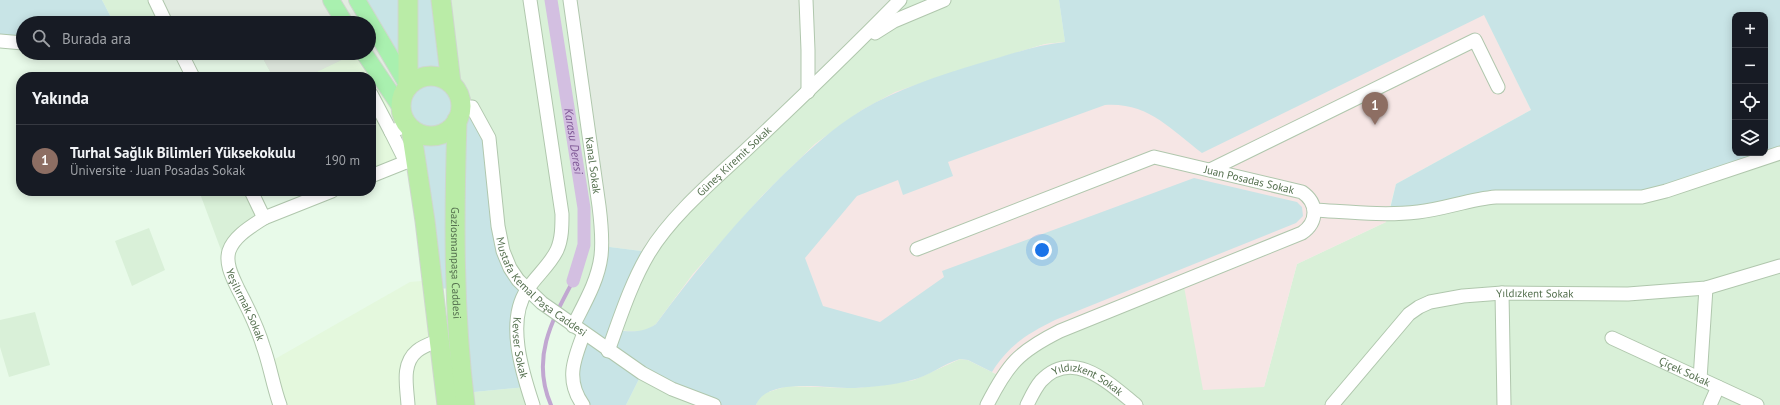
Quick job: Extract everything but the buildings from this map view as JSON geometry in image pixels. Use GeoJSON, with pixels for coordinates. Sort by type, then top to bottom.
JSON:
{"type":"FeatureCollection","features":[{"type":"Feature","properties":{"kind":"highway"},"geometry":{"type":"LineString","coordinates":[[408,0],[408,86]]}},
{"type":"Feature","properties":{"kind":"highway"},"geometry":{"type":"LineString","coordinates":[[441,0],[451,83]]}},
{"type":"Feature","properties":{"kind":"highway"},"geometry":{"type":"LineString","coordinates":[[408,86],[418,79],[429,76],[441,78],[451,83]]}},
{"type":"Feature","properties":{"kind":"highway","name":"Gaziosmanpaşa Caddesi"},"geometry":{"type":"LineString","coordinates":[[451,83],[459,94],[455,220],[455,288],[458,339],[466,405]]}},
{"type":"Feature","properties":{"kind":"highway","name":"Gaziosmanpaşa Caddesi"},"geometry":{"type":"LineString","coordinates":[[408,86],[402,97],[402,123],[411,160],[440,340],[447,405]]}},
{"type":"Feature","properties":{"kind":"highway"},"geometry":{"type":"LineString","coordinates":[[402,123],[421,135],[433,136],[448,131],[459,114]]}},
{"type":"Feature","properties":{"kind":"main road"},"geometry":{"type":"LineString","coordinates":[[331,0],[341,16]]}},
{"type":"Feature","properties":{"kind":"main road"},"geometry":{"type":"LineString","coordinates":[[357,0],[366,16]]}},
{"type":"Feature","properties":{"kind":"main road"},"geometry":{"type":"LineString","coordinates":[[376,32],[408,86]]}},
{"type":"Feature","properties":{"kind":"main road","name":"Gaziosmanpaşa Caddesi"},"geometry":{"type":"LineString","coordinates":[[367,60],[372,72]]}},
{"type":"Feature","properties":{"kind":"main road","name":"Gaziosmanpaşa Caddesi"},"geometry":{"type":"LineString","coordinates":[[376,79],[402,123]]}},
{"type":"Feature","properties":{"kind":"street"},"geometry":{"type":"LineString","coordinates":[[155,0],[163,16]]}},
{"type":"Feature","properties":{"kind":"street","name":"Kevser Sokak"},"geometry":{"type":"LineString","coordinates":[[530,0],[562,214],[560,240],[557,251],[527,290],[520,305],[517,340],[533,405]]}},
{"type":"Feature","properties":{"kind":"street","name":"Kanal Sokak"},"geometry":{"type":"LineString","coordinates":[[569,323],[593,286],[601,257],[602,236],[570,0]]}},
{"type":"Feature","properties":{"kind":"street"},"geometry":{"type":"LineString","coordinates":[[806,0],[809,63],[808,92]]}},
{"type":"Feature","properties":{"kind":"street","name":"Güneş Kiremit Sokak"},"geometry":{"type":"LineString","coordinates":[[608,351],[635,280],[649,252],[666,230],[698,196],[808,92],[900,0]]}},
{"type":"Feature","properties":{"kind":"street"},"geometry":{"type":"LineString","coordinates":[[852,48],[894,21],[944,0]]}},
{"type":"Feature","properties":{"kind":"street"},"geometry":{"type":"LineString","coordinates":[[1210,170],[1475,40],[1498,87]]}},
{"type":"Feature","properties":{"kind":"street"},"geometry":{"type":"LineString","coordinates":[[0,41],[16,42]]}},
{"type":"Feature","properties":{"kind":"street"},"geometry":{"type":"LineString","coordinates":[[185,60],[191,72]]}},
{"type":"Feature","properties":{"kind":"street"},"geometry":{"type":"LineString","coordinates":[[376,99],[402,123]]}},
{"type":"Feature","properties":{"kind":"street","name":"Mustafa Kemal Paşa Caddesi"},"geometry":{"type":"LineString","coordinates":[[459,114],[472,107],[489,138],[498,226],[502,250],[510,268],[527,290],[542,304],[608,351],[656,381],[714,405]]}},
{"type":"Feature","properties":{"kind":"street"},"geometry":{"type":"LineString","coordinates":[[987,405],[998,384],[1012,363],[1026,349],[1042,339],[1302,233],[1312,224],[1315,210],[1418,212],[1474,199],[1496,197],[1642,197],[1660,193],[1780,153]]}},
{"type":"Feature","properties":{"kind":"street","name":"Juan Posadas Sokak"},"geometry":{"type":"LineString","coordinates":[[917,250],[1154,157],[1302,192],[1311,200],[1315,210]]}},
{"type":"Feature","properties":{"kind":"street"},"geometry":{"type":"LineString","coordinates":[[376,174],[411,160]]}},
{"type":"Feature","properties":{"kind":"street"},"geometry":{"type":"LineString","coordinates":[[253,196],[264,218]]}},
{"type":"Feature","properties":{"kind":"street","name":"Yeşilırmak Sokak"},"geometry":{"type":"LineString","coordinates":[[280,405],[261,340],[235,282],[228,260],[229,251],[244,232],[264,218],[319,196]]}},
{"type":"Feature","properties":{"kind":"street","name":"Yıldızkent Sokak"},"geometry":{"type":"LineString","coordinates":[[1332,405],[1409,314],[1430,302],[1502,293],[1628,294],[1706,288],[1780,266]]}},
{"type":"Feature","properties":{"kind":"street"},"geometry":{"type":"LineString","coordinates":[[1700,379],[1706,288]]}},
{"type":"Feature","properties":{"kind":"street"},"geometry":{"type":"LineString","coordinates":[[1502,293],[1504,405]]}},
{"type":"Feature","properties":{"kind":"street"},"geometry":{"type":"LineString","coordinates":[[583,405],[573,385],[572,370],[574,356],[584,334]]}},
{"type":"Feature","properties":{"kind":"street","name":"Çiçek Sokak"},"geometry":{"type":"LineString","coordinates":[[1612,338],[1756,405]]}},
{"type":"Feature","properties":{"kind":"street"},"geometry":{"type":"LineString","coordinates":[[408,405],[406,376],[407,365],[411,357],[418,350],[440,340]]}},
{"type":"Feature","properties":{"kind":"street","name":"Yıldızkent Sokak"},"geometry":{"type":"LineString","coordinates":[[1027,405],[1040,382],[1057,370],[1066,368],[1076,368],[1094,373],[1136,405]]}},
{"type":"Feature","properties":{"kind":"street"},"geometry":{"type":"LineString","coordinates":[[1710,405],[1718,387]]}},
{"type":"Feature","properties":{"kind":"shaded area"},"geometry":{"type":"Polygon","coordinates":[[[0,0],[102,0],[110,16],[16,16],[16,42],[0,41],[0,0]]]}},
{"type":"Feature","properties":{"kind":"shaded area"},"geometry":{"type":"Polygon","coordinates":[[[102,0],[570,0],[602,246],[573,326],[542,303],[376,84],[376,72],[270,72],[264,60],[376,60],[376,16],[110,16],[102,0]]]}},
{"type":"Feature","properties":{"kind":"shaded area"},"geometry":{"type":"Polygon","coordinates":[[[155,0],[408,0],[408,86],[402,97],[374,60],[376,60],[376,16],[163,16],[155,0]]]}},
{"type":"Feature","properties":{"kind":"shaded area"},"geometry":{"type":"Polygon","coordinates":[[[357,0],[441,0],[455,88],[459,95],[461,107],[472,107],[489,138],[498,226],[527,290],[520,305],[527,387],[464,393],[455,288],[434,289],[402,114],[402,97],[405,90],[376,36],[376,16],[366,16],[357,0]]]}},
{"type":"Feature","properties":{"kind":"shaded area"},"geometry":{"type":"Polygon","coordinates":[[[570,0],[900,0],[649,252],[602,246],[570,0]]]}},
{"type":"Feature","properties":{"kind":"shaded area"},"geometry":{"type":"Polygon","coordinates":[[[900,0],[1059,0],[1065,42],[1045,44],[963,69],[862,110],[815,144],[763,195],[693,274],[656,324],[648,330],[639,332],[616,330],[649,252],[900,0]]]}},
{"type":"Feature","properties":{"kind":"shaded area"},"geometry":{"type":"Polygon","coordinates":[[[1059,0],[1780,0],[1780,153],[1666,191],[1513,196],[1389,213],[1396,184],[1531,110],[1484,15],[1202,153],[1169,126],[1146,113],[1134,108],[1120,105],[1105,105],[948,162],[953,176],[903,195],[898,180],[857,196],[805,258],[823,306],[880,322],[944,277],[942,271],[1194,178],[1297,202],[1302,207],[1303,216],[1296,223],[1045,325],[1027,335],[1012,347],[992,372],[968,360],[960,359],[930,373],[905,382],[855,388],[816,386],[786,387],[773,390],[762,396],[756,405],[714,405],[642,373],[626,405],[583,405],[573,385],[584,334],[573,326],[602,246],[649,252],[616,330],[637,331],[651,327],[656,324],[686,285],[750,209],[785,173],[832,131],[875,102],[903,89],[977,64],[1054,43],[1065,42],[1059,0]]]}},
{"type":"Feature","properties":{"kind":"shaded area"},"geometry":{"type":"Polygon","coordinates":[[[1477,0],[1531,110],[1396,184],[1386,222],[1297,264],[1264,387],[1203,390],[1183,281],[1060,331],[1002,377],[968,360],[960,359],[914,380],[884,385],[855,388],[787,386],[765,393],[758,399],[756,405],[616,330],[639,332],[648,330],[656,324],[693,274],[763,195],[815,144],[862,110],[895,92],[1045,44],[1477,0]]]}},
{"type":"Feature","properties":{"kind":"shaded area"},"geometry":{"type":"Polygon","coordinates":[[[264,60],[341,60],[316,72],[270,72],[264,60]]]}},
{"type":"Feature","properties":{"kind":"shaded area"},"geometry":{"type":"Polygon","coordinates":[[[341,60],[369,60],[401,108],[416,158],[376,174],[376,72],[316,72],[341,60]]]}},
{"type":"Feature","properties":{"kind":"shaded area"},"geometry":{"type":"Polygon","coordinates":[[[1780,153],[1780,405],[756,405],[758,399],[765,393],[787,386],[855,388],[884,385],[914,380],[960,359],[968,360],[1002,377],[1017,357],[1183,281],[1264,387],[1297,264],[1386,222],[1389,213],[1780,153]]]}},
{"type":"Feature","properties":{"kind":"shaded area"},"geometry":{"type":"Polygon","coordinates":[[[201,196],[253,196],[264,218],[229,251],[221,250],[201,196]]]}},
{"type":"Feature","properties":{"kind":"shaded area"},"geometry":{"type":"Polygon","coordinates":[[[149,228],[165,270],[132,286],[115,241],[149,228]]]}},
{"type":"Feature","properties":{"kind":"shaded area"},"geometry":{"type":"Polygon","coordinates":[[[433,280],[447,405],[280,405],[268,363],[410,282],[433,280]]]}},
{"type":"Feature","properties":{"kind":"shaded area"},"geometry":{"type":"Polygon","coordinates":[[[35,312],[50,365],[9,377],[0,347],[0,320],[35,312]]]}},
{"type":"Feature","properties":{"kind":"shaded area"},"geometry":{"type":"Polygon","coordinates":[[[642,373],[714,405],[626,405],[642,373]]]}},
{"type":"Feature","properties":{"kind":"shaded area"},"geometry":{"type":"Polygon","coordinates":[[[527,387],[533,405],[465,405],[464,393],[527,387]]]}},
{"type":"Feature","properties":{"kind":"waterway","name":"Karasu Deresi"},"geometry":{"type":"LineString","coordinates":[[551,0],[584,208],[584,245],[573,281]]}},
{"type":"Feature","properties":{"kind":"waterway"},"geometry":{"type":"LineString","coordinates":[[551,405],[545,388],[543,356],[551,326],[573,281]]}},
{"type":"Feature","properties":{"kind":"place","name":"Turhal Sağlık Bilimleri Yüksekokulu"},"geometry":{"type":"Point","coordinates":[1375,125]}}]}
